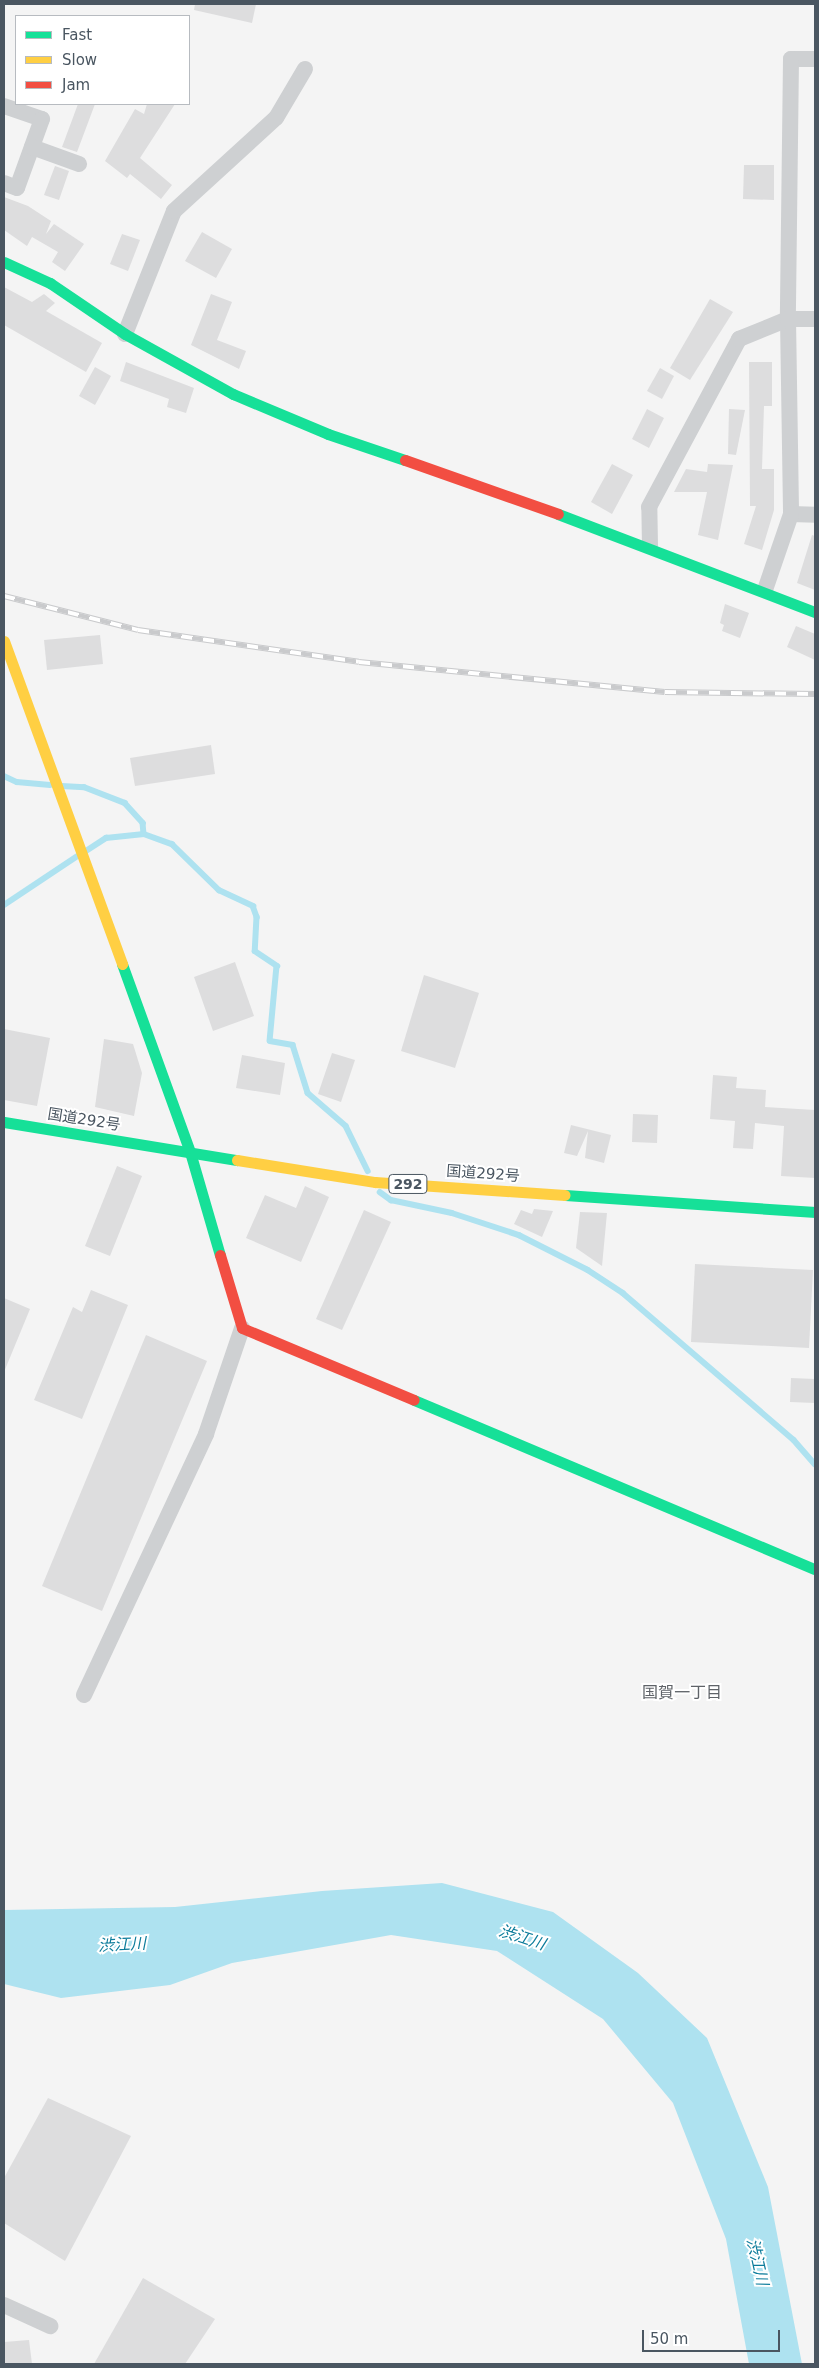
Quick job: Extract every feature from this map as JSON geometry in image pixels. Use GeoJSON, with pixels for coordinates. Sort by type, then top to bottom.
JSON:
{"type":"FeatureCollection","features":[{"type":"Feature","properties":{"kind":"main road"},"geometry":{"type":"LineString","coordinates":[[4,262],[50,283],[125,334],[233,394],[328,434],[650,546],[765,590],[815,612]]}},
{"type":"Feature","properties":{"kind":"main road"},"geometry":{"type":"LineString","coordinates":[[4,641],[190,1152],[242,1328],[815,1569]]}},
{"type":"Feature","properties":{"kind":"main road","name":"国道292号"},"geometry":{"type":"LineString","coordinates":[[4,1122],[375,1182],[815,1212]]}},
{"type":"Feature","properties":{"kind":"street"},"geometry":{"type":"LineString","coordinates":[[765,590],[791,514],[788,319],[791,58],[815,59]]}},
{"type":"Feature","properties":{"kind":"street"},"geometry":{"type":"LineString","coordinates":[[125,334],[174,211],[276,118],[305,69]]}},
{"type":"Feature","properties":{"kind":"street"},"geometry":{"type":"LineString","coordinates":[[4,106],[42,119],[18,188],[4,183]]}},
{"type":"Feature","properties":{"kind":"street"},"geometry":{"type":"LineString","coordinates":[[32,147],[79,164]]}},
{"type":"Feature","properties":{"kind":"street"},"geometry":{"type":"LineString","coordinates":[[650,546],[649,507],[739,339],[788,319],[815,319]]}},
{"type":"Feature","properties":{"kind":"street"},"geometry":{"type":"LineString","coordinates":[[791,514],[815,514]]}},
{"type":"Feature","properties":{"kind":"street"},"geometry":{"type":"LineString","coordinates":[[84,1695],[206,1434],[242,1328]]}},
{"type":"Feature","properties":{"kind":"street"},"geometry":{"type":"LineString","coordinates":[[4,2305],[50,2326]]}},
{"type":"Feature","properties":{"kind":"water","name":"渋江川"},"geometry":{"type":"Polygon","coordinates":[[[442,1883],[553,1912],[638,1973],[707,2038],[768,2187],[802,2364],[749,2364],[726,2239],[673,2103],[603,2019],[497,1951],[391,1935],[232,1963],[170,1985],[61,1998],[4,1984],[4,1910],[175,1907],[322,1891],[442,1883]]]}},
{"type":"Feature","properties":{"kind":"building"},"geometry":{"type":"Polygon","coordinates":[[[195,4],[256,4],[252,23],[194,10],[195,4]]]}},
{"type":"Feature","properties":{"kind":"building"},"geometry":{"type":"Polygon","coordinates":[[[78,105],[95,105],[77,152],[62,147],[78,105]]]}},
{"type":"Feature","properties":{"kind":"building"},"geometry":{"type":"Polygon","coordinates":[[[147,105],[174,105],[140,158],[172,185],[161,199],[130,174],[127,178],[105,161],[135,109],[144,114],[147,105]]]}},
{"type":"Feature","properties":{"kind":"building"},"geometry":{"type":"Polygon","coordinates":[[[744,165],[774,165],[774,200],[743,199],[744,165]]]}},
{"type":"Feature","properties":{"kind":"building"},"geometry":{"type":"Polygon","coordinates":[[[55,166],[69,171],[59,200],[44,195],[55,166]]]}},
{"type":"Feature","properties":{"kind":"building"},"geometry":{"type":"Polygon","coordinates":[[[4,197],[28,206],[51,221],[46,234],[54,224],[84,244],[65,271],[52,262],[58,252],[32,237],[27,246],[4,230],[4,197]]]}},
{"type":"Feature","properties":{"kind":"building"},"geometry":{"type":"Polygon","coordinates":[[[202,232],[232,249],[216,278],[185,261],[202,232]]]}},
{"type":"Feature","properties":{"kind":"building"},"geometry":{"type":"Polygon","coordinates":[[[122,234],[140,240],[128,271],[110,264],[122,234]]]}},
{"type":"Feature","properties":{"kind":"building"},"geometry":{"type":"Polygon","coordinates":[[[4,287],[32,302],[44,294],[55,303],[46,311],[102,343],[86,372],[4,325],[4,287]]]}},
{"type":"Feature","properties":{"kind":"building"},"geometry":{"type":"Polygon","coordinates":[[[211,294],[232,302],[217,340],[246,351],[239,369],[191,345],[211,294]]]}},
{"type":"Feature","properties":{"kind":"building"},"geometry":{"type":"Polygon","coordinates":[[[710,299],[733,312],[690,380],[670,368],[710,299]]]}},
{"type":"Feature","properties":{"kind":"building"},"geometry":{"type":"Polygon","coordinates":[[[126,362],[194,388],[186,413],[167,407],[169,399],[120,381],[126,362]]]}},
{"type":"Feature","properties":{"kind":"building"},"geometry":{"type":"Polygon","coordinates":[[[749,362],[772,362],[772,406],[764,406],[762,469],[774,469],[774,510],[762,550],[744,544],[756,506],[750,506],[749,362]]]}},
{"type":"Feature","properties":{"kind":"building"},"geometry":{"type":"Polygon","coordinates":[[[95,367],[111,376],[95,405],[79,396],[95,367]]]}},
{"type":"Feature","properties":{"kind":"building"},"geometry":{"type":"Polygon","coordinates":[[[660,368],[674,376],[662,399],[647,391],[660,368]]]}},
{"type":"Feature","properties":{"kind":"building"},"geometry":{"type":"Polygon","coordinates":[[[647,409],[664,418],[649,448],[632,439],[647,409]]]}},
{"type":"Feature","properties":{"kind":"building"},"geometry":{"type":"Polygon","coordinates":[[[729,409],[745,410],[736,455],[728,454],[729,409]]]}},
{"type":"Feature","properties":{"kind":"building"},"geometry":{"type":"Polygon","coordinates":[[[612,464],[633,475],[612,514],[591,502],[612,464]]]}},
{"type":"Feature","properties":{"kind":"building"},"geometry":{"type":"Polygon","coordinates":[[[708,464],[733,465],[718,540],[698,535],[707,492],[674,492],[686,469],[707,472],[708,464]]]}},
{"type":"Feature","properties":{"kind":"building"},"geometry":{"type":"Polygon","coordinates":[[[812,535],[815,536],[815,590],[797,583],[812,535]]]}},
{"type":"Feature","properties":{"kind":"building"},"geometry":{"type":"Polygon","coordinates":[[[725,604],[749,613],[740,638],[722,631],[724,625],[720,623],[725,604]]]}},
{"type":"Feature","properties":{"kind":"building"},"geometry":{"type":"Polygon","coordinates":[[[796,626],[815,634],[815,660],[787,647],[796,626]]]}},
{"type":"Feature","properties":{"kind":"building"},"geometry":{"type":"Polygon","coordinates":[[[100,635],[103,664],[47,670],[44,640],[100,635]]]}},
{"type":"Feature","properties":{"kind":"building"},"geometry":{"type":"Polygon","coordinates":[[[211,745],[215,774],[135,786],[130,758],[211,745]]]}},
{"type":"Feature","properties":{"kind":"building"},"geometry":{"type":"Polygon","coordinates":[[[235,962],[254,1016],[213,1031],[194,977],[235,962]]]}},
{"type":"Feature","properties":{"kind":"building"},"geometry":{"type":"Polygon","coordinates":[[[424,975],[479,993],[455,1068],[401,1051],[424,975]]]}},
{"type":"Feature","properties":{"kind":"building"},"geometry":{"type":"Polygon","coordinates":[[[4,1029],[50,1038],[37,1106],[4,1100],[4,1029]]]}},
{"type":"Feature","properties":{"kind":"building"},"geometry":{"type":"Polygon","coordinates":[[[104,1039],[133,1044],[142,1073],[134,1116],[95,1107],[104,1039]]]}},
{"type":"Feature","properties":{"kind":"building"},"geometry":{"type":"Polygon","coordinates":[[[332,1053],[355,1060],[341,1102],[318,1094],[332,1053]]]}},
{"type":"Feature","properties":{"kind":"building"},"geometry":{"type":"Polygon","coordinates":[[[242,1055],[285,1063],[280,1095],[236,1088],[242,1055]]]}},
{"type":"Feature","properties":{"kind":"building"},"geometry":{"type":"Polygon","coordinates":[[[713,1075],[737,1077],[736,1088],[766,1090],[765,1107],[815,1110],[815,1178],[781,1176],[784,1126],[755,1123],[753,1149],[733,1148],[735,1121],[710,1119],[713,1075]]]}},
{"type":"Feature","properties":{"kind":"building"},"geometry":{"type":"Polygon","coordinates":[[[633,1114],[658,1115],[657,1143],[632,1142],[633,1114]]]}},
{"type":"Feature","properties":{"kind":"building"},"geometry":{"type":"Polygon","coordinates":[[[571,1125],[611,1135],[604,1163],[585,1158],[588,1131],[577,1156],[564,1153],[571,1125]]]}},
{"type":"Feature","properties":{"kind":"building"},"geometry":{"type":"Polygon","coordinates":[[[117,1166],[142,1176],[110,1256],[85,1246],[117,1166]]]}},
{"type":"Feature","properties":{"kind":"building"},"geometry":{"type":"Polygon","coordinates":[[[305,1186],[329,1197],[301,1262],[246,1238],[265,1195],[296,1208],[305,1186]]]}},
{"type":"Feature","properties":{"kind":"building"},"geometry":{"type":"Polygon","coordinates":[[[534,1209],[553,1211],[542,1237],[514,1224],[521,1210],[532,1214],[534,1209]]]}},
{"type":"Feature","properties":{"kind":"building"},"geometry":{"type":"Polygon","coordinates":[[[364,1210],[391,1222],[342,1330],[316,1319],[364,1210]]]}},
{"type":"Feature","properties":{"kind":"building"},"geometry":{"type":"Polygon","coordinates":[[[580,1212],[607,1213],[602,1266],[576,1248],[580,1212]]]}},
{"type":"Feature","properties":{"kind":"building"},"geometry":{"type":"Polygon","coordinates":[[[695,1264],[813,1270],[809,1348],[691,1342],[695,1264]]]}},
{"type":"Feature","properties":{"kind":"building"},"geometry":{"type":"Polygon","coordinates":[[[91,1290],[128,1305],[82,1419],[34,1400],[73,1307],[82,1312],[91,1290]]]}},
{"type":"Feature","properties":{"kind":"building"},"geometry":{"type":"Polygon","coordinates":[[[4,1298],[30,1309],[4,1372],[4,1298]]]}},
{"type":"Feature","properties":{"kind":"building"},"geometry":{"type":"Polygon","coordinates":[[[146,1335],[207,1361],[102,1611],[42,1586],[146,1335]]]}},
{"type":"Feature","properties":{"kind":"building"},"geometry":{"type":"Polygon","coordinates":[[[791,1378],[815,1379],[815,1403],[790,1402],[791,1378]]]}},
{"type":"Feature","properties":{"kind":"building"},"geometry":{"type":"Polygon","coordinates":[[[48,2098],[131,2136],[65,2261],[4,2223],[4,2178],[48,2098]]]}},
{"type":"Feature","properties":{"kind":"building"},"geometry":{"type":"Polygon","coordinates":[[[143,2278],[215,2319],[185,2364],[94,2364],[143,2278]]]}},
{"type":"Feature","properties":{"kind":"building"},"geometry":{"type":"Polygon","coordinates":[[[29,2340],[32,2364],[4,2364],[4,2342],[29,2340]]]}},
{"type":"Feature","properties":{"kind":"waterway"},"geometry":{"type":"LineString","coordinates":[[4,776],[17,782],[50,785]]}},
{"type":"Feature","properties":{"kind":"waterway"},"geometry":{"type":"LineString","coordinates":[[62,786],[84,787],[125,803],[143,823],[144,834]]}},
{"type":"Feature","properties":{"kind":"waterway"},"geometry":{"type":"LineString","coordinates":[[86,851],[106,838],[144,834],[172,844],[219,890],[253,906],[257,917],[255,951],[277,966],[270,1041],[293,1045],[308,1093],[346,1126],[368,1171]]}},
{"type":"Feature","properties":{"kind":"waterway"},"geometry":{"type":"LineString","coordinates":[[4,905],[76,857]]}},
{"type":"Feature","properties":{"kind":"waterway"},"geometry":{"type":"LineString","coordinates":[[380,1192],[391,1200],[452,1213],[519,1235],[588,1270],[623,1293],[794,1440],[815,1464]]}},
{"type":"Feature","properties":{"kind":"railway"},"geometry":{"type":"LineString","coordinates":[[4,596],[138,630],[359,662],[665,692],[815,694]]}},
{"type":"Feature","properties":{"kind":"traffic: fast"},"geometry":{"type":"LineString","coordinates":[[4,262],[50,283],[125,334],[233,394],[328,434],[405,460]]}},
{"type":"Feature","properties":{"kind":"traffic: fast"},"geometry":{"type":"LineString","coordinates":[[558,514],[815,612]]}},
{"type":"Feature","properties":{"kind":"traffic: fast"},"geometry":{"type":"LineString","coordinates":[[122,964],[190,1152],[220,1255]]}},
{"type":"Feature","properties":{"kind":"traffic: fast"},"geometry":{"type":"LineString","coordinates":[[4,1122],[237,1160]]}},
{"type":"Feature","properties":{"kind":"traffic: fast"},"geometry":{"type":"LineString","coordinates":[[565,1195],[815,1212]]}},
{"type":"Feature","properties":{"kind":"traffic: fast"},"geometry":{"type":"LineString","coordinates":[[414,1400],[815,1569]]}},
{"type":"Feature","properties":{"kind":"traffic: slow"},"geometry":{"type":"LineString","coordinates":[[4,641],[122,964]]}},
{"type":"Feature","properties":{"kind":"traffic: slow"},"geometry":{"type":"LineString","coordinates":[[237,1160],[375,1182],[565,1195]]}},
{"type":"Feature","properties":{"kind":"traffic: jam"},"geometry":{"type":"LineString","coordinates":[[405,460],[558,514]]}},
{"type":"Feature","properties":{"kind":"traffic: jam"},"geometry":{"type":"LineString","coordinates":[[220,1255],[242,1328],[414,1400]]}},
{"type":"Feature","properties":{"kind":"district","name":"国賀一丁目"},"geometry":{"type":"Point","coordinates":[682,1693]}}]}
